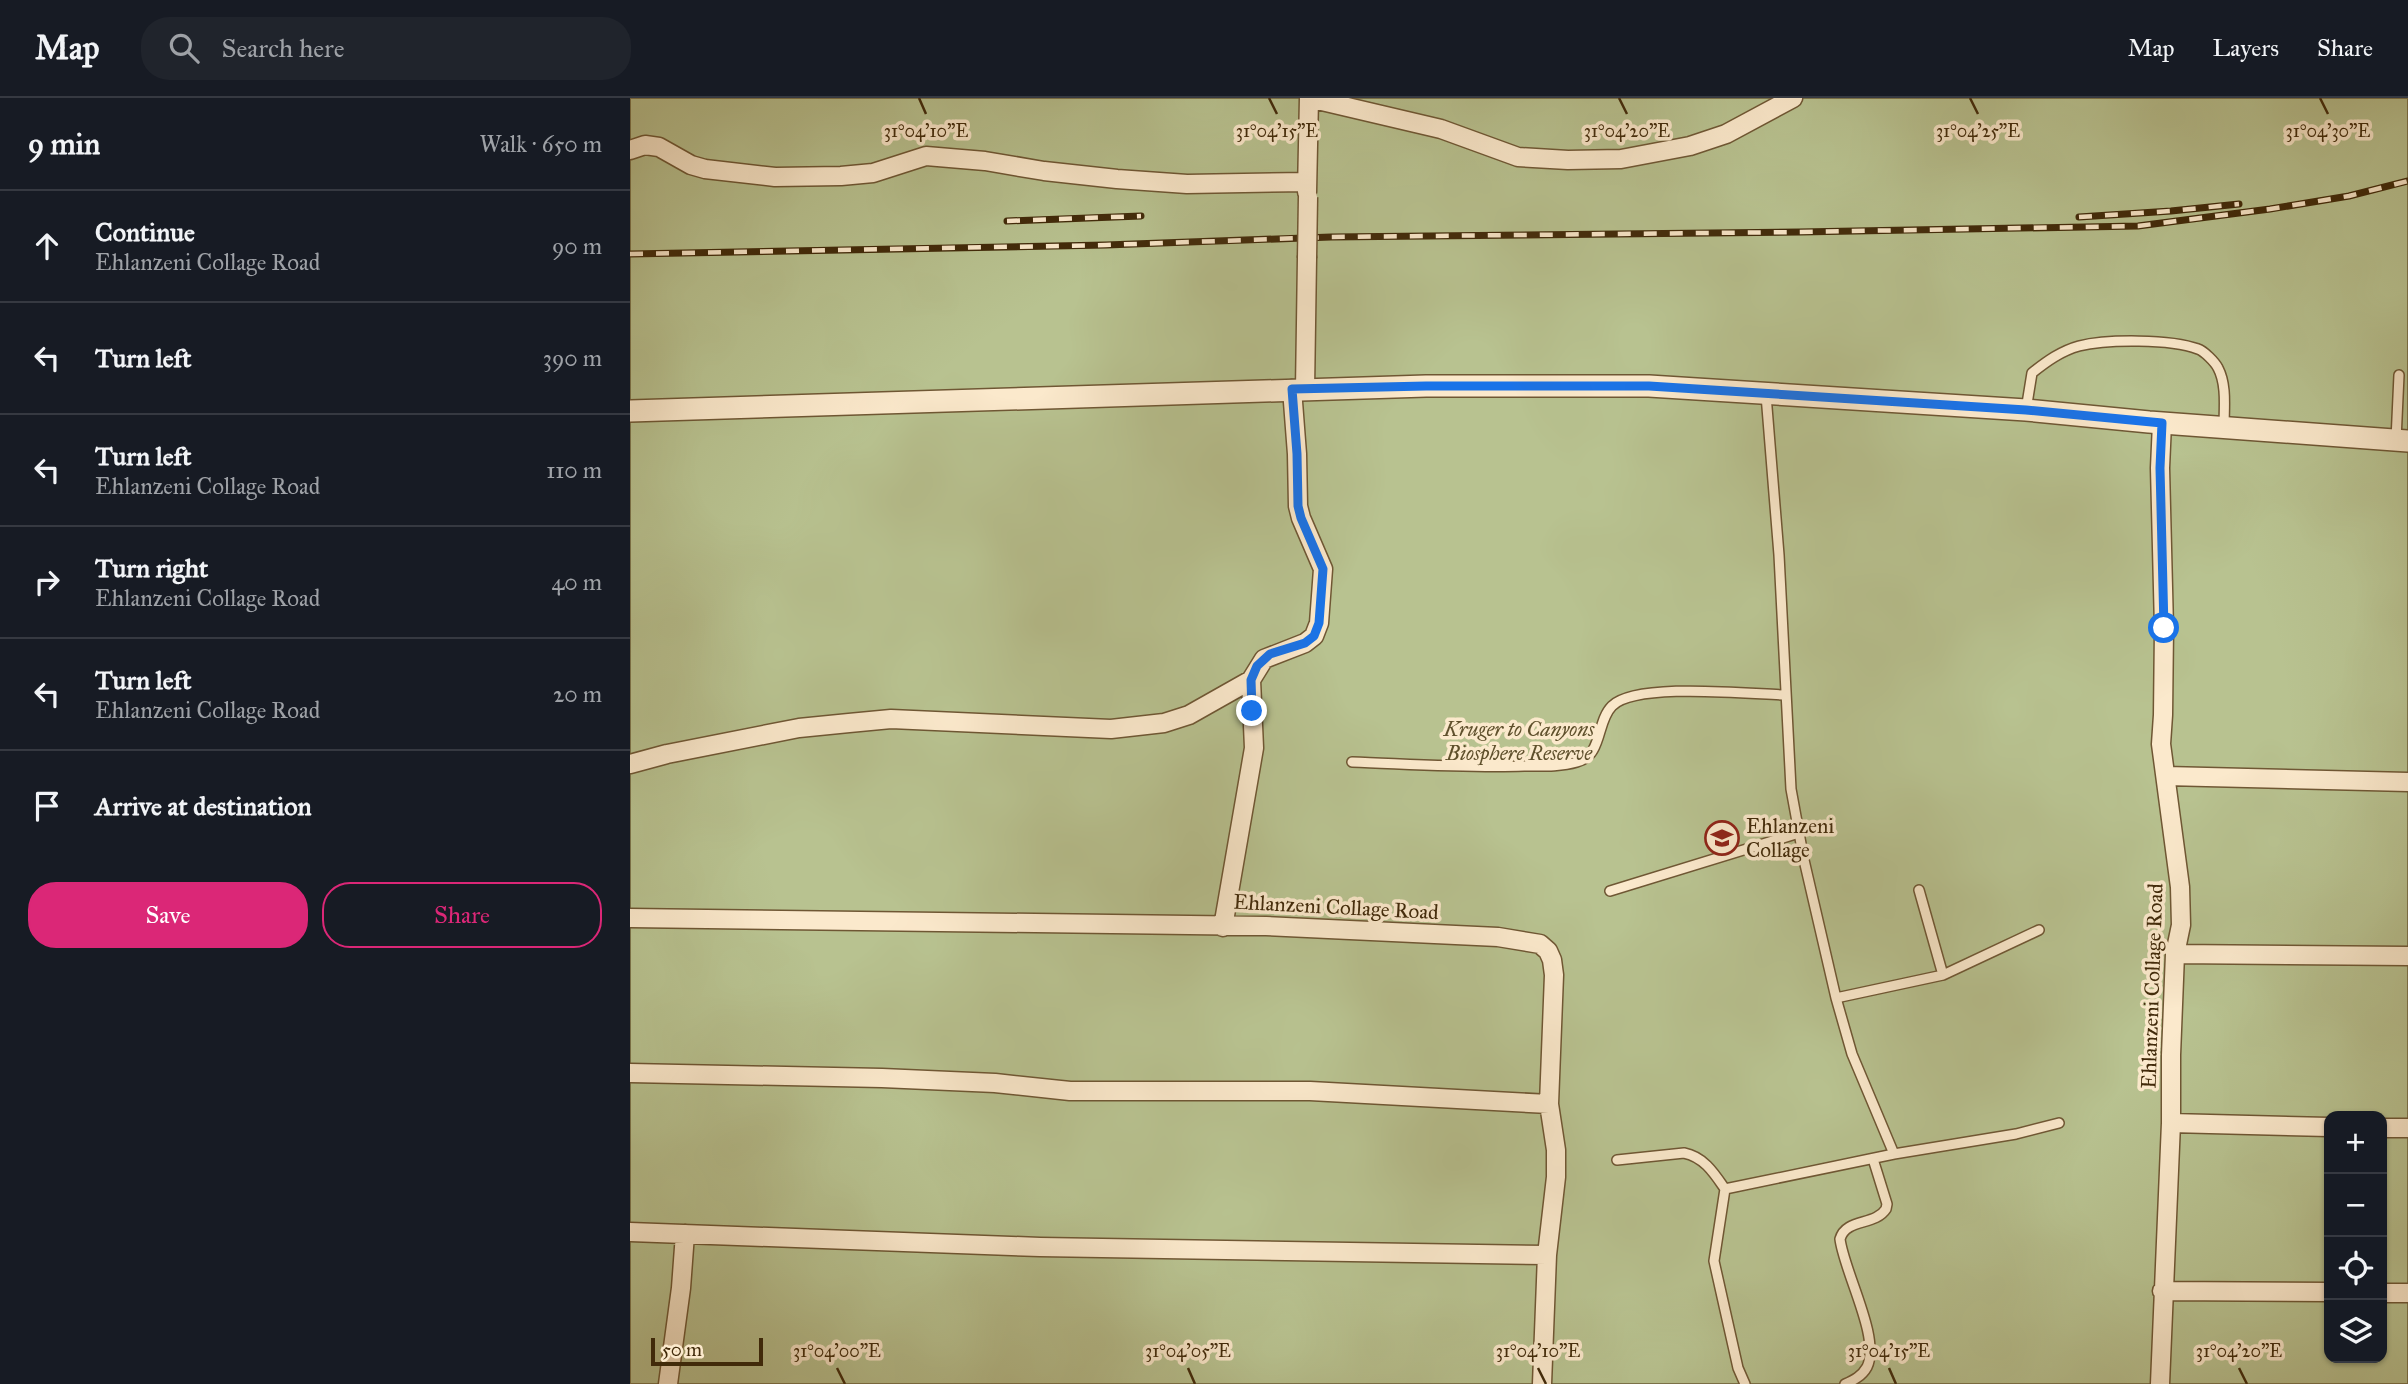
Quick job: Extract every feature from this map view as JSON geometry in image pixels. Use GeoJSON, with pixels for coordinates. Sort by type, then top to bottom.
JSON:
{"type":"FeatureCollection","features":[{"type":"Feature","properties":{"kind":"street"},"geometry":{"type":"LineString","coordinates":[[630,764],[799,728],[891,719],[1111,729],[1164,723],[1189,715],[1251,680],[1264,659],[1305,643],[1314,636],[1319,623],[1323,569],[1298,506],[1297,454],[1298,389],[1307,258],[1309,98],[1441,129],[1518,157],[1569,160],[1621,159],[1690,146],[1726,134],[1793,98]]}},
{"type":"Feature","properties":{"kind":"street"},"geometry":{"type":"LineString","coordinates":[[630,150],[645,145],[659,147],[691,165],[705,169],[775,177],[873,173],[926,156],[1105,177],[1307,190]]}},
{"type":"Feature","properties":{"kind":"street"},"geometry":{"type":"LineString","coordinates":[[630,411],[1298,389],[1606,386],[1766,392],[2402,440]]}},
{"type":"Feature","properties":{"kind":"street","name":"Ehlanzeni Collage Road"},"geometry":{"type":"LineString","coordinates":[[2160,1384],[2175,954],[2181,925],[2180,887],[2161,744],[2164,715],[2160,468],[2162,423]]}},
{"type":"Feature","properties":{"kind":"street","name":"Ehlanzeni Collage Road"},"geometry":{"type":"LineString","coordinates":[[1251,680],[1254,748],[1223,927],[1266,926],[1498,937],[1539,944],[1548,951],[1552,960],[1554,975],[1549,1104],[1556,1150],[1556,1177],[1547,1255],[1542,1384]]}},
{"type":"Feature","properties":{"kind":"street"},"geometry":{"type":"LineString","coordinates":[[2166,776],[2408,782]]}},
{"type":"Feature","properties":{"kind":"street"},"geometry":{"type":"LineString","coordinates":[[630,918],[1223,927]]}},
{"type":"Feature","properties":{"kind":"street"},"geometry":{"type":"LineString","coordinates":[[2175,954],[2408,956]]}},
{"type":"Feature","properties":{"kind":"street"},"geometry":{"type":"LineString","coordinates":[[630,1073],[882,1078],[995,1083],[1070,1091],[1310,1091],[1549,1104]]}},
{"type":"Feature","properties":{"kind":"street"},"geometry":{"type":"LineString","coordinates":[[2171,1123],[2324,1127]]}},
{"type":"Feature","properties":{"kind":"street"},"geometry":{"type":"LineString","coordinates":[[2387,1128],[2408,1128]]}},
{"type":"Feature","properties":{"kind":"street"},"geometry":{"type":"LineString","coordinates":[[630,1232],[1040,1247],[1547,1255]]}},
{"type":"Feature","properties":{"kind":"street"},"geometry":{"type":"LineString","coordinates":[[668,1384],[681,1289],[685,1234]]}},
{"type":"Feature","properties":{"kind":"street"},"geometry":{"type":"LineString","coordinates":[[2162,1292],[2324,1292]]}},
{"type":"Feature","properties":{"kind":"street"},"geometry":{"type":"LineString","coordinates":[[2387,1293],[2408,1293]]}},
{"type":"Feature","properties":{"kind":"lane"},"geometry":{"type":"LineString","coordinates":[[2026,410],[2032,373],[2051,357],[2078,346],[2111,341],[2153,342],[2200,349],[2217,367],[2225,393],[2224,427]]}},
{"type":"Feature","properties":{"kind":"lane"},"geometry":{"type":"LineString","coordinates":[[2399,375],[2402,440]]}},
{"type":"Feature","properties":{"kind":"lane"},"geometry":{"type":"LineString","coordinates":[[1766,392],[1779,555],[1791,789],[1836,998],[1852,1054],[1894,1154]]}},
{"type":"Feature","properties":{"kind":"lane"},"geometry":{"type":"LineString","coordinates":[[1352,762],[1508,767],[1566,765],[1587,758],[1596,747],[1606,714],[1614,704],[1626,698],[1656,691],[1786,695]]}},
{"type":"Feature","properties":{"kind":"lane"},"geometry":{"type":"LineString","coordinates":[[1609,891],[1799,833]]}},
{"type":"Feature","properties":{"kind":"lane"},"geometry":{"type":"LineString","coordinates":[[1919,890],[1943,975]]}},
{"type":"Feature","properties":{"kind":"lane"},"geometry":{"type":"LineString","coordinates":[[1836,998],[1943,975],[2039,930]]}},
{"type":"Feature","properties":{"kind":"lane"},"geometry":{"type":"LineString","coordinates":[[1725,1189],[2059,1123]]}},
{"type":"Feature","properties":{"kind":"lane"},"geometry":{"type":"LineString","coordinates":[[1616,1160],[1684,1153],[1694,1155],[1706,1163],[1725,1189],[1714,1261],[1738,1368],[1745,1384]]}},
{"type":"Feature","properties":{"kind":"lane"},"geometry":{"type":"LineString","coordinates":[[1845,1384],[1860,1376],[1868,1366],[1870,1349],[1868,1332],[1840,1239],[1847,1228],[1878,1217],[1886,1209],[1887,1204],[1873,1159]]}},
{"type":"Feature","properties":{"kind":"green space","name":"Kruger to Canyons Biosphere Reserve"},"geometry":{"type":"Polygon","coordinates":[[[630,98],[2408,98],[2408,1384],[630,1384],[630,98]]]}},
{"type":"Feature","properties":{"kind":"railway"},"geometry":{"type":"LineString","coordinates":[[630,254],[1106,245],[1331,237],[2138,226],[2349,196],[2408,181]]}},
{"type":"Feature","properties":{"kind":"railway"},"geometry":{"type":"LineString","coordinates":[[2079,217],[2239,204]]}},
{"type":"Feature","properties":{"kind":"railway"},"geometry":{"type":"LineString","coordinates":[[1007,221],[1141,216]]}},
{"type":"Feature","properties":{"kind":"place","name":"Ehlanzeni Collage"},"geometry":{"type":"Point","coordinates":[1722,838]}},
{"type":"Feature","properties":{"kind":"route"},"geometry":{"type":"LineString","coordinates":[[1252,711],[1251,680],[1257,666],[1270,654],[1305,643],[1314,636],[1319,623],[1323,569],[1298,506],[1292,389],[1649,386],[2026,410],[2162,423],[2160,468],[2164,628]]}}]}
